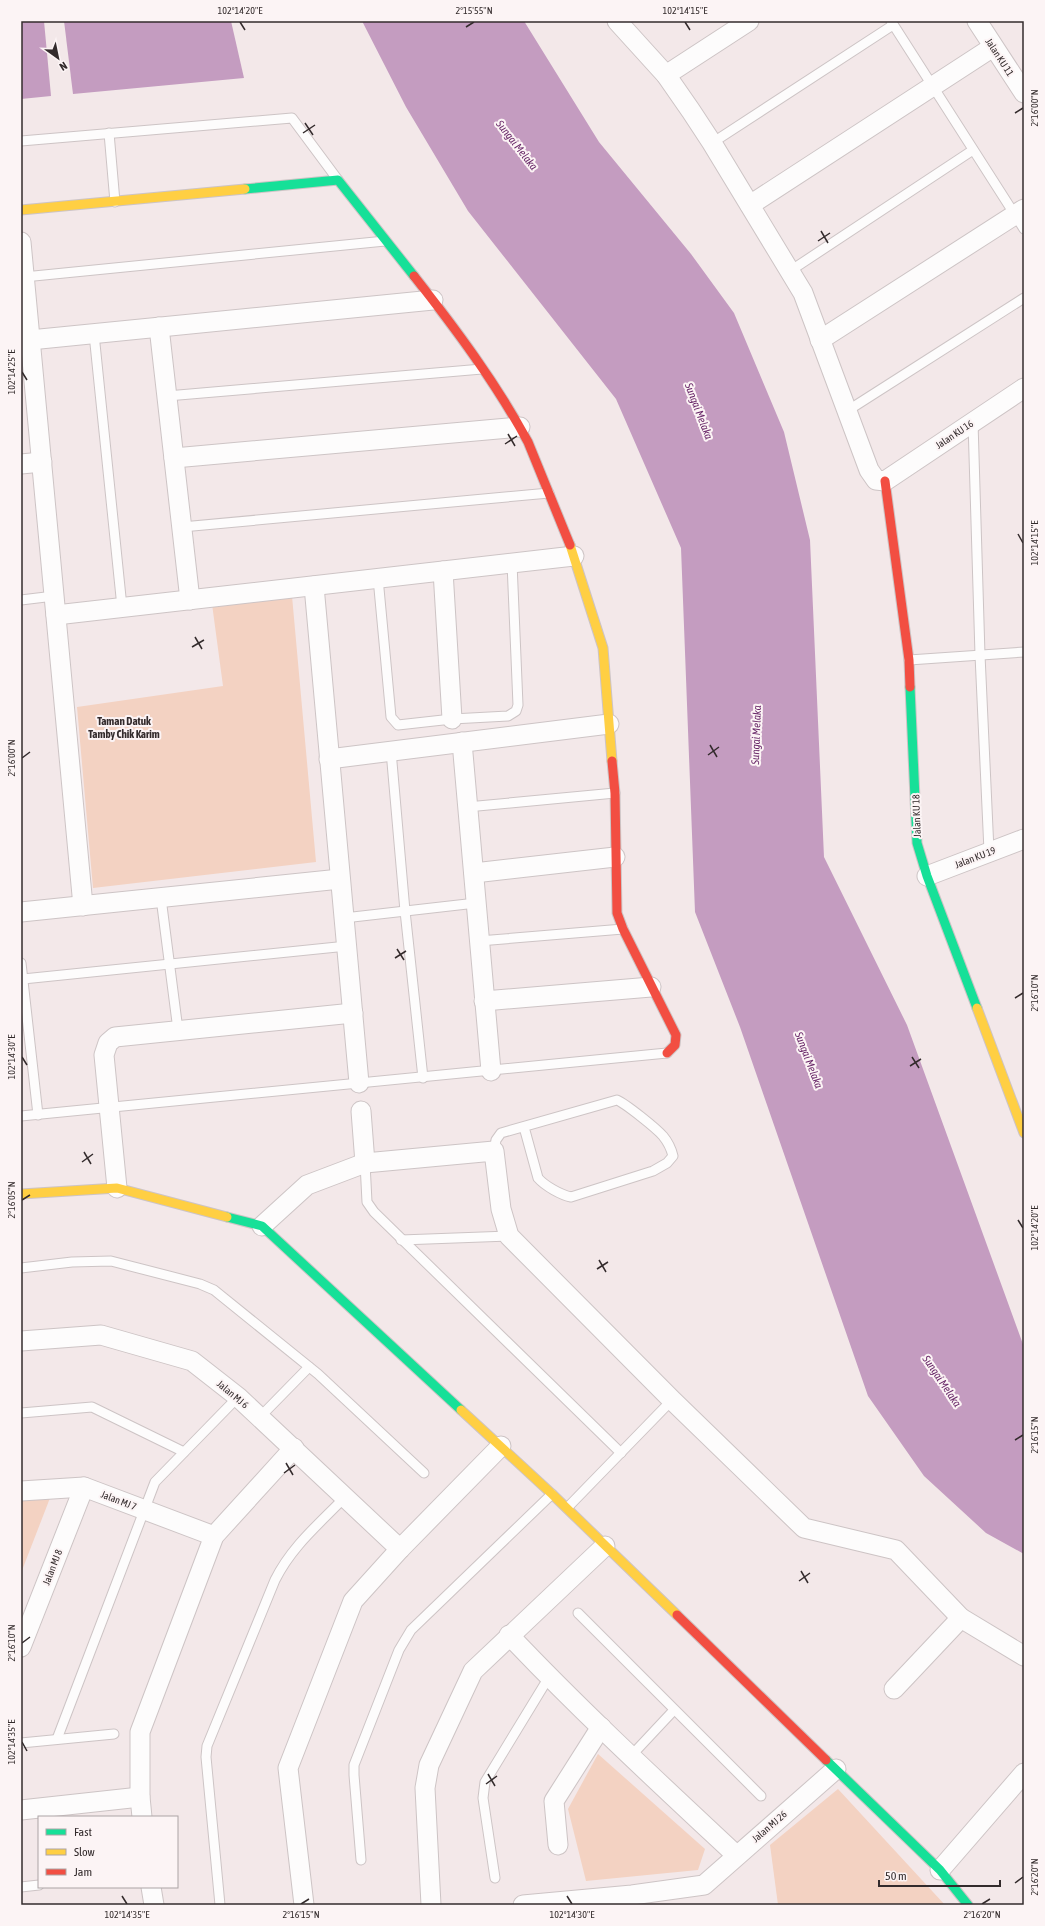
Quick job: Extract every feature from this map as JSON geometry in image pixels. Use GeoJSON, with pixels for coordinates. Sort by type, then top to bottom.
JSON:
{"type":"FeatureCollection","features":[{"type":"Feature","properties":{"kind":"street"},"geometry":{"type":"LineString","coordinates":[[617,21],[666,75],[712,143],[803,293],[869,470],[876,480],[885,481]]}},
{"type":"Feature","properties":{"kind":"street"},"geometry":{"type":"LineString","coordinates":[[666,75],[748,21]]}},
{"type":"Feature","properties":{"kind":"street","name":"Jalan KU 11"},"geometry":{"type":"LineString","coordinates":[[977,21],[1024,93]]}},
{"type":"Feature","properties":{"kind":"street"},"geometry":{"type":"LineString","coordinates":[[750,205],[994,47]]}},
{"type":"Feature","properties":{"kind":"street"},"geometry":{"type":"LineString","coordinates":[[21,210],[338,180],[433,300],[483,369],[528,442],[574,556],[603,648],[615,794],[617,914],[676,1035],[675,1045],[667,1053]]}},
{"type":"Feature","properties":{"kind":"street"},"geometry":{"type":"LineString","coordinates":[[820,340],[1021,217]]}},
{"type":"Feature","properties":{"kind":"street"},"geometry":{"type":"LineString","coordinates":[[21,242],[83,906]]}},
{"type":"Feature","properties":{"kind":"street"},"geometry":{"type":"LineString","coordinates":[[30,340],[433,300]]}},
{"type":"Feature","properties":{"kind":"street"},"geometry":{"type":"LineString","coordinates":[[159,327],[190,600]]}},
{"type":"Feature","properties":{"kind":"street","name":"Jalan KU 16"},"geometry":{"type":"LineString","coordinates":[[885,481],[1024,388]]}},
{"type":"Feature","properties":{"kind":"street"},"geometry":{"type":"LineString","coordinates":[[174,458],[520,427]]}},
{"type":"Feature","properties":{"kind":"street"},"geometry":{"type":"LineString","coordinates":[[21,464],[42,462]]}},
{"type":"Feature","properties":{"kind":"street","name":"Jalan KU 18"},"geometry":{"type":"LineString","coordinates":[[885,481],[909,660],[917,843],[927,876],[1024,1133]]}},
{"type":"Feature","properties":{"kind":"street"},"geometry":{"type":"LineString","coordinates":[[56,615],[574,556]]}},
{"type":"Feature","properties":{"kind":"street"},"geometry":{"type":"LineString","coordinates":[[443,571],[452,719]]}},
{"type":"Feature","properties":{"kind":"street"},"geometry":{"type":"LineString","coordinates":[[314,586],[359,1084]]}},
{"type":"Feature","properties":{"kind":"street"},"geometry":{"type":"LineString","coordinates":[[329,759],[609,724]]}},
{"type":"Feature","properties":{"kind":"street"},"geometry":{"type":"LineString","coordinates":[[462,742],[491,1070]]}},
{"type":"Feature","properties":{"kind":"street","name":"Jalan KU 19"},"geometry":{"type":"LineString","coordinates":[[927,876],[1024,839]]}},
{"type":"Feature","properties":{"kind":"street"},"geometry":{"type":"LineString","coordinates":[[474,873],[615,857]]}},
{"type":"Feature","properties":{"kind":"street"},"geometry":{"type":"LineString","coordinates":[[21,912],[340,879]]}},
{"type":"Feature","properties":{"kind":"street"},"geometry":{"type":"LineString","coordinates":[[484,1001],[652,986]]}},
{"type":"Feature","properties":{"kind":"street"},"geometry":{"type":"LineString","coordinates":[[117,1188],[104,1055],[108,1043],[115,1037],[353,1013]]}},
{"type":"Feature","properties":{"kind":"street"},"geometry":{"type":"LineString","coordinates":[[361,1111],[365,1163]]}},
{"type":"Feature","properties":{"kind":"street"},"geometry":{"type":"LineString","coordinates":[[262,1226],[307,1185],[365,1163],[494,1151],[502,1209],[508,1236],[672,1400],[804,1528],[896,1550],[961,1618],[1024,1656]]}},
{"type":"Feature","properties":{"kind":"street"},"geometry":{"type":"LineString","coordinates":[[21,1194],[117,1188],[262,1226],[567,1508],[940,1870],[968,1905]]}},
{"type":"Feature","properties":{"kind":"street","name":"Jalan MJ 6"},"geometry":{"type":"LineString","coordinates":[[21,1341],[101,1335],[192,1361],[238,1397],[400,1549]]}},
{"type":"Feature","properties":{"kind":"street"},"geometry":{"type":"LineString","coordinates":[[304,1905],[288,1768],[353,1601],[400,1549],[501,1446]]}},
{"type":"Feature","properties":{"kind":"street"},"geometry":{"type":"LineString","coordinates":[[142,1816],[140,1797],[140,1732],[214,1536],[294,1448]]}},
{"type":"Feature","properties":{"kind":"street","name":"Jalan MJ 7"},"geometry":{"type":"LineString","coordinates":[[21,1491],[84,1487],[214,1536]]}},
{"type":"Feature","properties":{"kind":"street","name":"Jalan MJ 8"},"geometry":{"type":"LineString","coordinates":[[21,1647],[84,1487]]}},
{"type":"Feature","properties":{"kind":"street"},"geometry":{"type":"LineString","coordinates":[[431,1905],[425,1788],[429,1766],[473,1671],[605,1546]]}},
{"type":"Feature","properties":{"kind":"street"},"geometry":{"type":"LineString","coordinates":[[894,1689],[961,1618]]}},
{"type":"Feature","properties":{"kind":"street"},"geometry":{"type":"LineString","coordinates":[[510,1635],[549,1677],[736,1856]]}},
{"type":"Feature","properties":{"kind":"street"},"geometry":{"type":"LineString","coordinates":[[558,1845],[554,1801],[601,1727]]}},
{"type":"Feature","properties":{"kind":"street","name":"Jalan MJ 26"},"geometry":{"type":"LineString","coordinates":[[633,1900],[704,1885],[836,1769]]}},
{"type":"Feature","properties":{"kind":"street"},"geometry":{"type":"LineString","coordinates":[[940,1870],[1024,1773]]}},
{"type":"Feature","properties":{"kind":"street"},"geometry":{"type":"LineString","coordinates":[[21,1810],[140,1797]]}},
{"type":"Feature","properties":{"kind":"street"},"geometry":{"type":"LineString","coordinates":[[151,1888],[154,1905]]}},
{"type":"Feature","properties":{"kind":"street"},"geometry":{"type":"LineString","coordinates":[[532,1905],[633,1900]]}},
{"type":"Feature","properties":{"kind":"lane"},"geometry":{"type":"LineString","coordinates":[[712,143],[892,23],[973,150],[1021,217]]}},
{"type":"Feature","properties":{"kind":"lane"},"geometry":{"type":"LineString","coordinates":[[21,141],[292,118],[338,180]]}},
{"type":"Feature","properties":{"kind":"lane"},"geometry":{"type":"LineString","coordinates":[[109,133],[115,202]]}},
{"type":"Feature","properties":{"kind":"lane"},"geometry":{"type":"LineString","coordinates":[[790,271],[973,150]]}},
{"type":"Feature","properties":{"kind":"lane"},"geometry":{"type":"LineString","coordinates":[[24,277],[387,241]]}},
{"type":"Feature","properties":{"kind":"lane"},"geometry":{"type":"LineString","coordinates":[[848,411],[1024,298]]}},
{"type":"Feature","properties":{"kind":"lane"},"geometry":{"type":"LineString","coordinates":[[94,334],[122,608]]}},
{"type":"Feature","properties":{"kind":"lane"},"geometry":{"type":"LineString","coordinates":[[167,396],[483,369]]}},
{"type":"Feature","properties":{"kind":"lane"},"geometry":{"type":"LineString","coordinates":[[973,421],[980,655],[989,852]]}},
{"type":"Feature","properties":{"kind":"lane"},"geometry":{"type":"LineString","coordinates":[[182,527],[549,493]]}},
{"type":"Feature","properties":{"kind":"lane"},"geometry":{"type":"LineString","coordinates":[[378,578],[391,717],[398,725],[452,719],[508,716],[516,711],[518,705],[512,563]]}},
{"type":"Feature","properties":{"kind":"lane"},"geometry":{"type":"LineString","coordinates":[[21,600],[54,596]]}},
{"type":"Feature","properties":{"kind":"lane"},"geometry":{"type":"LineString","coordinates":[[909,660],[1024,652]]}},
{"type":"Feature","properties":{"kind":"lane"},"geometry":{"type":"LineString","coordinates":[[391,751],[405,911],[423,1078]]}},
{"type":"Feature","properties":{"kind":"lane"},"geometry":{"type":"LineString","coordinates":[[468,807],[615,794]]}},
{"type":"Feature","properties":{"kind":"lane"},"geometry":{"type":"LineString","coordinates":[[161,898],[178,1030]]}},
{"type":"Feature","properties":{"kind":"lane"},"geometry":{"type":"LineString","coordinates":[[344,918],[476,903]]}},
{"type":"Feature","properties":{"kind":"lane"},"geometry":{"type":"LineString","coordinates":[[479,941],[623,929]]}},
{"type":"Feature","properties":{"kind":"lane"},"geometry":{"type":"LineString","coordinates":[[23,979],[347,946]]}},
{"type":"Feature","properties":{"kind":"lane"},"geometry":{"type":"LineString","coordinates":[[21,963],[38,1115]]}},
{"type":"Feature","properties":{"kind":"lane"},"geometry":{"type":"LineString","coordinates":[[21,1116],[667,1053]]}},
{"type":"Feature","properties":{"kind":"lane"},"geometry":{"type":"LineString","coordinates":[[494,1151],[496,1140],[501,1133],[617,1100],[625,1104],[663,1135],[670,1145],[673,1156],[667,1164],[653,1171],[570,1197],[563,1196],[557,1191],[544,1185],[538,1178],[524,1127]]}},
{"type":"Feature","properties":{"kind":"lane"},"geometry":{"type":"LineString","coordinates":[[365,1163],[367,1202],[374,1212],[401,1240],[621,1452]]}},
{"type":"Feature","properties":{"kind":"lane"},"geometry":{"type":"LineString","coordinates":[[401,1240],[508,1236]]}},
{"type":"Feature","properties":{"kind":"lane"},"geometry":{"type":"LineString","coordinates":[[21,1268],[72,1262],[111,1262],[200,1284],[221,1295],[309,1367],[424,1473]]}},
{"type":"Feature","properties":{"kind":"lane"},"geometry":{"type":"LineString","coordinates":[[260,1417],[309,1367]]}},
{"type":"Feature","properties":{"kind":"lane"},"geometry":{"type":"LineString","coordinates":[[57,1739],[155,1482],[238,1397]]}},
{"type":"Feature","properties":{"kind":"lane"},"geometry":{"type":"LineString","coordinates":[[567,1508],[672,1400]]}},
{"type":"Feature","properties":{"kind":"lane"},"geometry":{"type":"LineString","coordinates":[[21,1413],[92,1407],[184,1452]]}},
{"type":"Feature","properties":{"kind":"lane"},"geometry":{"type":"LineString","coordinates":[[361,1860],[354,1765],[402,1644],[411,1630],[552,1494]]}},
{"type":"Feature","properties":{"kind":"lane"},"geometry":{"type":"LineString","coordinates":[[220,1905],[206,1746],[283,1564],[291,1552],[345,1497]]}},
{"type":"Feature","properties":{"kind":"lane"},"geometry":{"type":"LineString","coordinates":[[578,1613],[761,1796]]}},
{"type":"Feature","properties":{"kind":"lane"},"geometry":{"type":"LineString","coordinates":[[495,1878],[483,1798],[485,1782],[549,1677]]}},
{"type":"Feature","properties":{"kind":"lane"},"geometry":{"type":"LineString","coordinates":[[630,1756],[674,1710]]}},
{"type":"Feature","properties":{"kind":"lane"},"geometry":{"type":"LineString","coordinates":[[21,1743],[114,1734]]}},
{"type":"Feature","properties":{"kind":"lane"},"geometry":{"type":"LineString","coordinates":[[21,1887],[38,1885]]}},
{"type":"Feature","properties":{"kind":"shaded area"},"geometry":{"type":"Polygon","coordinates":[[[292,596],[316,862],[93,888],[77,707],[223,686],[212,604],[292,596]]]}},
{"type":"Feature","properties":{"kind":"shaded area"},"geometry":{"type":"Polygon","coordinates":[[[50,1498],[21,1573],[21,1501],[50,1498]]]}},
{"type":"Feature","properties":{"kind":"shaded area"},"geometry":{"type":"Polygon","coordinates":[[[598,1754],[705,1849],[698,1870],[586,1881],[568,1809],[598,1754]]]}},
{"type":"Feature","properties":{"kind":"shaded area"},"geometry":{"type":"Polygon","coordinates":[[[838,1789],[945,1905],[778,1905],[770,1845],[838,1789]]]}},
{"type":"Feature","properties":{"kind":"water"},"geometry":{"type":"Polygon","coordinates":[[[21,21],[44,21],[51,96],[21,99],[21,21]]]}},
{"type":"Feature","properties":{"kind":"water"},"geometry":{"type":"Polygon","coordinates":[[[64,21],[231,21],[244,78],[73,94],[64,21]]]}},
{"type":"Feature","properties":{"kind":"water","name":"Sungai Melaka"},"geometry":{"type":"Polygon","coordinates":[[[362,21],[524,21],[599,142],[691,254],[734,313],[784,432],[810,540],[824,857],[907,1025],[1024,1347],[1024,1554],[986,1533],[924,1476],[868,1396],[740,1027],[695,912],[681,548],[616,399],[468,211],[406,107],[362,21]]]}},
{"type":"Feature","properties":{"kind":"traffic: fast"},"geometry":{"type":"LineString","coordinates":[[245,189],[338,180],[414,276]]}},
{"type":"Feature","properties":{"kind":"traffic: fast"},"geometry":{"type":"LineString","coordinates":[[910,687],[917,843],[927,876],[977,1008]]}},
{"type":"Feature","properties":{"kind":"traffic: fast"},"geometry":{"type":"LineString","coordinates":[[227,1217],[262,1226],[461,1410]]}},
{"type":"Feature","properties":{"kind":"traffic: fast"},"geometry":{"type":"LineString","coordinates":[[826,1760],[940,1870],[968,1905]]}},
{"type":"Feature","properties":{"kind":"traffic: slow"},"geometry":{"type":"LineString","coordinates":[[21,210],[245,189]]}},
{"type":"Feature","properties":{"kind":"traffic: slow"},"geometry":{"type":"LineString","coordinates":[[570,545],[603,648],[612,761]]}},
{"type":"Feature","properties":{"kind":"traffic: slow"},"geometry":{"type":"LineString","coordinates":[[977,1008],[1024,1133]]}},
{"type":"Feature","properties":{"kind":"traffic: slow"},"geometry":{"type":"LineString","coordinates":[[21,1194],[117,1188],[227,1217]]}},
{"type":"Feature","properties":{"kind":"traffic: slow"},"geometry":{"type":"LineString","coordinates":[[461,1410],[552,1494],[677,1615]]}},
{"type":"Feature","properties":{"kind":"traffic: jam"},"geometry":{"type":"LineString","coordinates":[[414,276],[489,377],[516,420],[528,442],[570,545]]}},
{"type":"Feature","properties":{"kind":"traffic: jam"},"geometry":{"type":"LineString","coordinates":[[885,481],[909,660],[910,687]]}},
{"type":"Feature","properties":{"kind":"traffic: jam"},"geometry":{"type":"LineString","coordinates":[[612,761],[615,793],[617,913],[623,929],[676,1035],[675,1045],[667,1053]]}},
{"type":"Feature","properties":{"kind":"traffic: jam"},"geometry":{"type":"LineString","coordinates":[[677,1615],[826,1760]]}},
{"type":"Feature","properties":{"kind":"district","name":"Taman Datuk Tamby Chik Karim"},"geometry":{"type":"Point","coordinates":[124,727]}}]}
